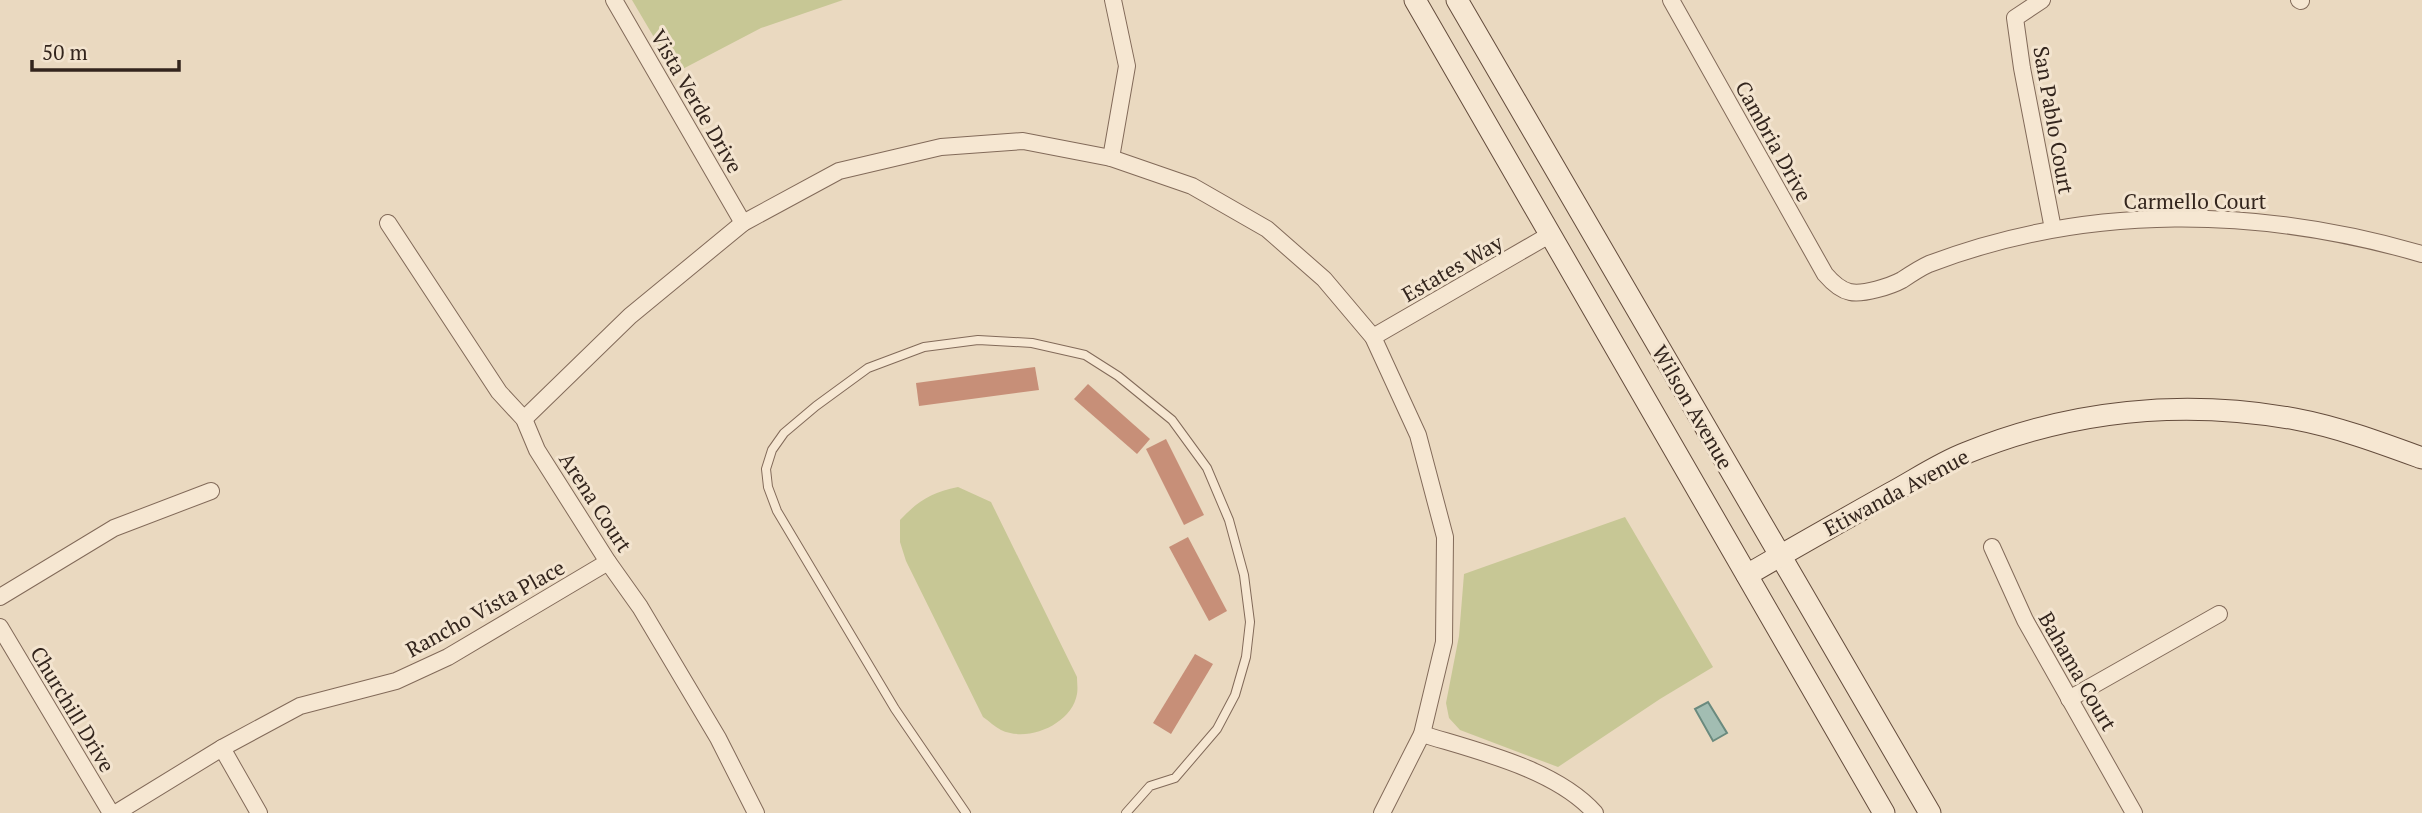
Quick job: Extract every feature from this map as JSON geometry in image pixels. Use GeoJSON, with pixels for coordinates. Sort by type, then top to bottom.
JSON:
{"type":"FeatureCollection","features":[{"type":"Feature","properties":{"kind":"main road","name":"Wilson Avenue"},"geometry":{"type":"LineString","coordinates":[[1415,0],[1884,813]]}},
{"type":"Feature","properties":{"kind":"main road","name":"Wilson Avenue"},"geometry":{"type":"LineString","coordinates":[[1457,0],[1930,813]]}},
{"type":"Feature","properties":{"kind":"main road","name":"Etiwanda Avenue"},"geometry":{"type":"LineString","coordinates":[[1747,575],[1963,453],[2032,429],[2102,414],[2170,408],[2232,411],[2296,419],[2422,458]]}},
{"type":"Feature","properties":{"kind":"street","name":"Vista Verde Drive"},"geometry":{"type":"LineString","coordinates":[[614,0],[743,223]]}},
{"type":"Feature","properties":{"kind":"street"},"geometry":{"type":"LineString","coordinates":[[1111,158],[1127,66],[1113,0]]}},
{"type":"Feature","properties":{"kind":"street","name":"Cambria Drive"},"geometry":{"type":"LineString","coordinates":[[1671,0],[1825,274],[1834,284],[1851,292]]}},
{"type":"Feature","properties":{"kind":"street","name":"San Pablo Court"},"geometry":{"type":"LineString","coordinates":[[2042,0],[2015,18],[2053,229]]}},
{"type":"Feature","properties":{"kind":"street"},"geometry":{"type":"LineString","coordinates":[[524,419],[630,316],[743,223],[839,171],[941,147],[1023,141],[1111,158],[1192,186],[1267,229],[1324,279],[1373,337],[1418,435],[1445,537],[1444,642],[1422,734],[1382,813]]}},
{"type":"Feature","properties":{"kind":"street","name":"Carmello Court"},"geometry":{"type":"LineString","coordinates":[[1851,292],[1876,289],[1898,282],[1927,265],[1987,245],[2053,229],[2140,219],[2209,218],[2279,222],[2375,240],[2422,254]]}},
{"type":"Feature","properties":{"kind":"street","name":"Arena Court"},"geometry":{"type":"LineString","coordinates":[[388,223],[499,392],[524,419],[537,450],[640,607],[718,738],[756,813]]}},
{"type":"Feature","properties":{"kind":"street","name":"Estates Way"},"geometry":{"type":"LineString","coordinates":[[1373,337],[1551,234]]}},
{"type":"Feature","properties":{"kind":"street"},"geometry":{"type":"LineString","coordinates":[[0,597],[114,528],[211,491]]}},
{"type":"Feature","properties":{"kind":"street","name":"Bahama Court"},"geometry":{"type":"LineString","coordinates":[[1992,547],[2025,620],[2134,813]]}},
{"type":"Feature","properties":{"kind":"street","name":"Rancho Vista Place"},"geometry":{"type":"LineString","coordinates":[[116,813],[222,748],[300,706],[396,681],[448,657],[608,562]]}},
{"type":"Feature","properties":{"kind":"street"},"geometry":{"type":"LineString","coordinates":[[2069,699],[2219,614]]}},
{"type":"Feature","properties":{"kind":"street","name":"Churchill Drive"},"geometry":{"type":"LineString","coordinates":[[0,628],[111,813]]}},
{"type":"Feature","properties":{"kind":"street"},"geometry":{"type":"LineString","coordinates":[[1422,734],[1520,765],[1584,801],[1595,813]]}},
{"type":"Feature","properties":{"kind":"street"},"geometry":{"type":"LineString","coordinates":[[222,748],[259,813]]}},
{"type":"Feature","properties":{"kind":"lane"},"geometry":{"type":"LineString","coordinates":[[966,813],[895,709],[776,510],[768,487],[766,469],[772,450],[784,433],[868,368],[924,347],[978,340],[1032,344],[1085,355],[1118,376],[1172,420],[1207,468],[1229,520],[1244,575],[1250,622],[1246,657],[1235,695],[1217,729],[1175,778],[1150,786],[1126,813]]}},
{"type":"Feature","properties":{"kind":"green space"},"geometry":{"type":"Polygon","coordinates":[[[632,0],[843,0],[761,28],[675,73],[632,0]]]}},
{"type":"Feature","properties":{"kind":"green space"},"geometry":{"type":"Polygon","coordinates":[[[958,487],[991,502],[1077,677],[1077,694],[1067,714],[1058,722],[1036,732],[1012,733],[999,729],[983,717],[906,561],[900,542],[900,520],[926,498],[958,487]]]}},
{"type":"Feature","properties":{"kind":"green space"},"geometry":{"type":"Polygon","coordinates":[[[1625,517],[1713,667],[1558,767],[1460,730],[1449,718],[1446,703],[1459,636],[1464,574],[1625,517]]]}},
{"type":"Feature","properties":{"kind":"shaded area"},"geometry":{"type":"Polygon","coordinates":[[[1708,702],[1727,733],[1713,741],[1695,709],[1708,702]]]}},
{"type":"Feature","properties":{"kind":"building"},"geometry":{"type":"Polygon","coordinates":[[[1035,367],[1039,390],[919,406],[916,383],[1035,367]]]}},
{"type":"Feature","properties":{"kind":"building"},"geometry":{"type":"Polygon","coordinates":[[[1088,384],[1150,439],[1137,454],[1074,399],[1088,384]]]}},
{"type":"Feature","properties":{"kind":"building"},"geometry":{"type":"Polygon","coordinates":[[[1166,439],[1204,515],[1184,525],[1146,449],[1166,439]]]}},
{"type":"Feature","properties":{"kind":"building"},"geometry":{"type":"Polygon","coordinates":[[[1188,537],[1227,611],[1209,621],[1169,547],[1188,537]]]}},
{"type":"Feature","properties":{"kind":"building"},"geometry":{"type":"Polygon","coordinates":[[[1195,654],[1213,664],[1171,734],[1153,723],[1195,654]]]}}]}
